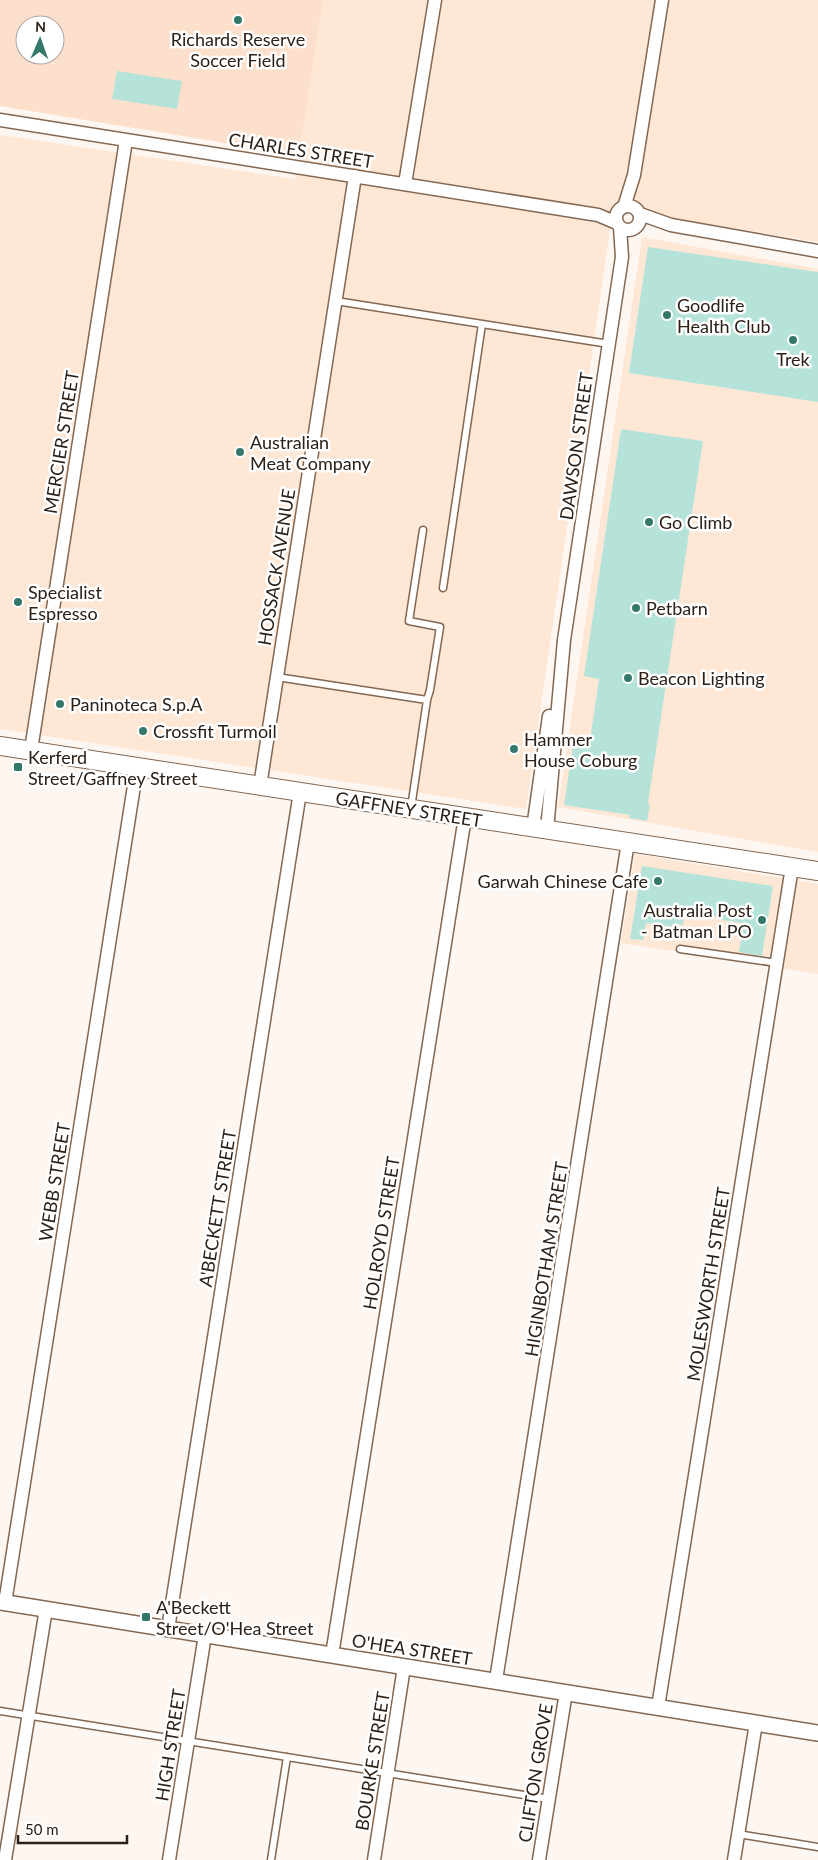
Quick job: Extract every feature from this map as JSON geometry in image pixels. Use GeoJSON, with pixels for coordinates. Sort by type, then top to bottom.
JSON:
{"type":"FeatureCollection","features":[{"type":"Feature","properties":{"kind":"main road","name":"GAFFNEY STREET"},"geometry":{"type":"LineString","coordinates":[[0,746],[818,871]]}},
{"type":"Feature","properties":{"kind":"street"},"geometry":{"type":"LineString","coordinates":[[404,184],[435,0]]}},
{"type":"Feature","properties":{"kind":"street","name":"DAWSON STREET"},"geometry":{"type":"LineString","coordinates":[[540,829],[552,697],[564,640],[662,0]]}},
{"type":"Feature","properties":{"kind":"street","name":"CHARLES STREET"},"geometry":{"type":"LineString","coordinates":[[0,120],[598,215],[628,218],[818,251]]}},
{"type":"Feature","properties":{"kind":"street","name":"MERCIER STREET"},"geometry":{"type":"LineString","coordinates":[[31,750],[126,140]]}},
{"type":"Feature","properties":{"kind":"street","name":"HOSSACK AVENUE"},"geometry":{"type":"LineString","coordinates":[[260,786],[355,176]]}},
{"type":"Feature","properties":{"kind":"street","name":"WEBB STREET"},"geometry":{"type":"LineString","coordinates":[[2,1602],[138,767]]}},
{"type":"Feature","properties":{"kind":"street","name":"A'BECKETT STREET"},"geometry":{"type":"LineString","coordinates":[[168,1629],[300,792]]}},
{"type":"Feature","properties":{"kind":"street","name":"HOLROYD STREET"},"geometry":{"type":"LineString","coordinates":[[332,1656],[465,817]]}},
{"type":"Feature","properties":{"kind":"street","name":"HIGINBOTHAM STREET"},"geometry":{"type":"LineString","coordinates":[[496,1680],[628,842]]}},
{"type":"Feature","properties":{"kind":"street","name":"MOLESWORTH STREET"},"geometry":{"type":"LineString","coordinates":[[658,1707],[792,867]]}},
{"type":"Feature","properties":{"kind":"street","name":"O'HEA STREET"},"geometry":{"type":"LineString","coordinates":[[2,1602],[818,1733]]}},
{"type":"Feature","properties":{"kind":"street"},"geometry":{"type":"LineString","coordinates":[[5,1860],[46,1609]]}},
{"type":"Feature","properties":{"kind":"street","name":"HIGH STREET"},"geometry":{"type":"LineString","coordinates":[[169,1860],[205,1635]]}},
{"type":"Feature","properties":{"kind":"street","name":"BOURKE STREET"},"geometry":{"type":"LineString","coordinates":[[374,1860],[404,1667]]}},
{"type":"Feature","properties":{"kind":"street","name":"CLIFTON GROVE"},"geometry":{"type":"LineString","coordinates":[[539,1860],[566,1692]]}},
{"type":"Feature","properties":{"kind":"street"},"geometry":{"type":"LineString","coordinates":[[734,1860],[756,1723]]}},
{"type":"Feature","properties":{"kind":"lane"},"geometry":{"type":"LineString","coordinates":[[336,301],[609,344]]}},
{"type":"Feature","properties":{"kind":"lane"},"geometry":{"type":"LineString","coordinates":[[444,588],[482,324]]}},
{"type":"Feature","properties":{"kind":"lane"},"geometry":{"type":"LineString","coordinates":[[411,809],[426,700],[430,690],[440,627],[409,621],[423,530]]}},
{"type":"Feature","properties":{"kind":"lane"},"geometry":{"type":"LineString","coordinates":[[277,677],[426,700]]}},
{"type":"Feature","properties":{"kind":"lane"},"geometry":{"type":"LineString","coordinates":[[680,949],[777,963]]}},
{"type":"Feature","properties":{"kind":"lane"},"geometry":{"type":"LineString","coordinates":[[0,1711],[548,1800]]}},
{"type":"Feature","properties":{"kind":"lane"},"geometry":{"type":"LineString","coordinates":[[270,1860],[287,1757]]}},
{"type":"Feature","properties":{"kind":"lane"},"geometry":{"type":"LineString","coordinates":[[738,1834],[818,1847]]}},
{"type":"Feature","properties":{"kind":"shaded area"},"geometry":{"type":"Polygon","coordinates":[[[0,0],[323,0],[299,155],[0,106],[0,0]]]}},
{"type":"Feature","properties":{"kind":"shaded area"},"geometry":{"type":"Polygon","coordinates":[[[323,0],[818,0],[818,242],[613,209],[526,809],[0,729],[0,135],[295,179],[323,0]]]}},
{"type":"Feature","properties":{"kind":"shaded area"},"geometry":{"type":"Polygon","coordinates":[[[642,237],[818,269],[818,852],[558,807],[642,237]]]}},
{"type":"Feature","properties":{"kind":"shaded area"},"geometry":{"type":"Polygon","coordinates":[[[635,854],[818,884],[818,974],[621,943],[635,854]]]}},
{"type":"Feature","properties":{"kind":"building"},"geometry":{"type":"Polygon","coordinates":[[[117,71],[182,81],[177,109],[112,99],[117,71]]]}},
{"type":"Feature","properties":{"kind":"building"},"geometry":{"type":"Polygon","coordinates":[[[648,247],[818,272],[818,402],[629,373],[648,247]]]}},
{"type":"Feature","properties":{"kind":"building"},"geometry":{"type":"Polygon","coordinates":[[[621,429],[703,441],[648,803],[650,804],[647,821],[629,818],[630,815],[564,805],[574,738],[590,740],[599,679],[584,676],[621,429]]]}},
{"type":"Feature","properties":{"kind":"building"},"geometry":{"type":"Polygon","coordinates":[[[642,866],[773,886],[762,956],[739,952],[743,923],[721,920],[721,917],[697,914],[697,919],[684,918],[683,925],[672,924],[671,927],[646,923],[643,940],[630,939],[642,866]]]}},
{"type":"Feature","properties":{"kind":"place","name":"Richards Reserve Soccer Field"},"geometry":{"type":"Point","coordinates":[238,20]}},
{"type":"Feature","properties":{"kind":"place","name":"Goodlife Health Club"},"geometry":{"type":"Point","coordinates":[667,315]}},
{"type":"Feature","properties":{"kind":"place","name":"Trek"},"geometry":{"type":"Point","coordinates":[793,340]}},
{"type":"Feature","properties":{"kind":"place","name":"Australian Meat Company"},"geometry":{"type":"Point","coordinates":[240,452]}},
{"type":"Feature","properties":{"kind":"place","name":"Go Climb"},"geometry":{"type":"Point","coordinates":[649,522]}},
{"type":"Feature","properties":{"kind":"place","name":"Specialist Espresso"},"geometry":{"type":"Point","coordinates":[18,602]}},
{"type":"Feature","properties":{"kind":"place","name":"Petbarn"},"geometry":{"type":"Point","coordinates":[636,608]}},
{"type":"Feature","properties":{"kind":"place","name":"Beacon Lighting"},"geometry":{"type":"Point","coordinates":[628,678]}},
{"type":"Feature","properties":{"kind":"place","name":"Paninoteca S.p.A"},"geometry":{"type":"Point","coordinates":[60,704]}},
{"type":"Feature","properties":{"kind":"place","name":"Crossfit Turmoil"},"geometry":{"type":"Point","coordinates":[143,731]}},
{"type":"Feature","properties":{"kind":"place","name":"Hammer House Coburg"},"geometry":{"type":"Point","coordinates":[514,749]}},
{"type":"Feature","properties":{"kind":"place","name":"Kerferd Street/Gaffney Street"},"geometry":{"type":"Point","coordinates":[18,767]}},
{"type":"Feature","properties":{"kind":"place","name":"Garwah Chinese Cafe"},"geometry":{"type":"Point","coordinates":[658,881]}},
{"type":"Feature","properties":{"kind":"place","name":"Australia Post - Batman LPO"},"geometry":{"type":"Point","coordinates":[762,920]}},
{"type":"Feature","properties":{"kind":"place","name":"A'Beckett Street/O'Hea Street"},"geometry":{"type":"Point","coordinates":[146,1617]}}]}
